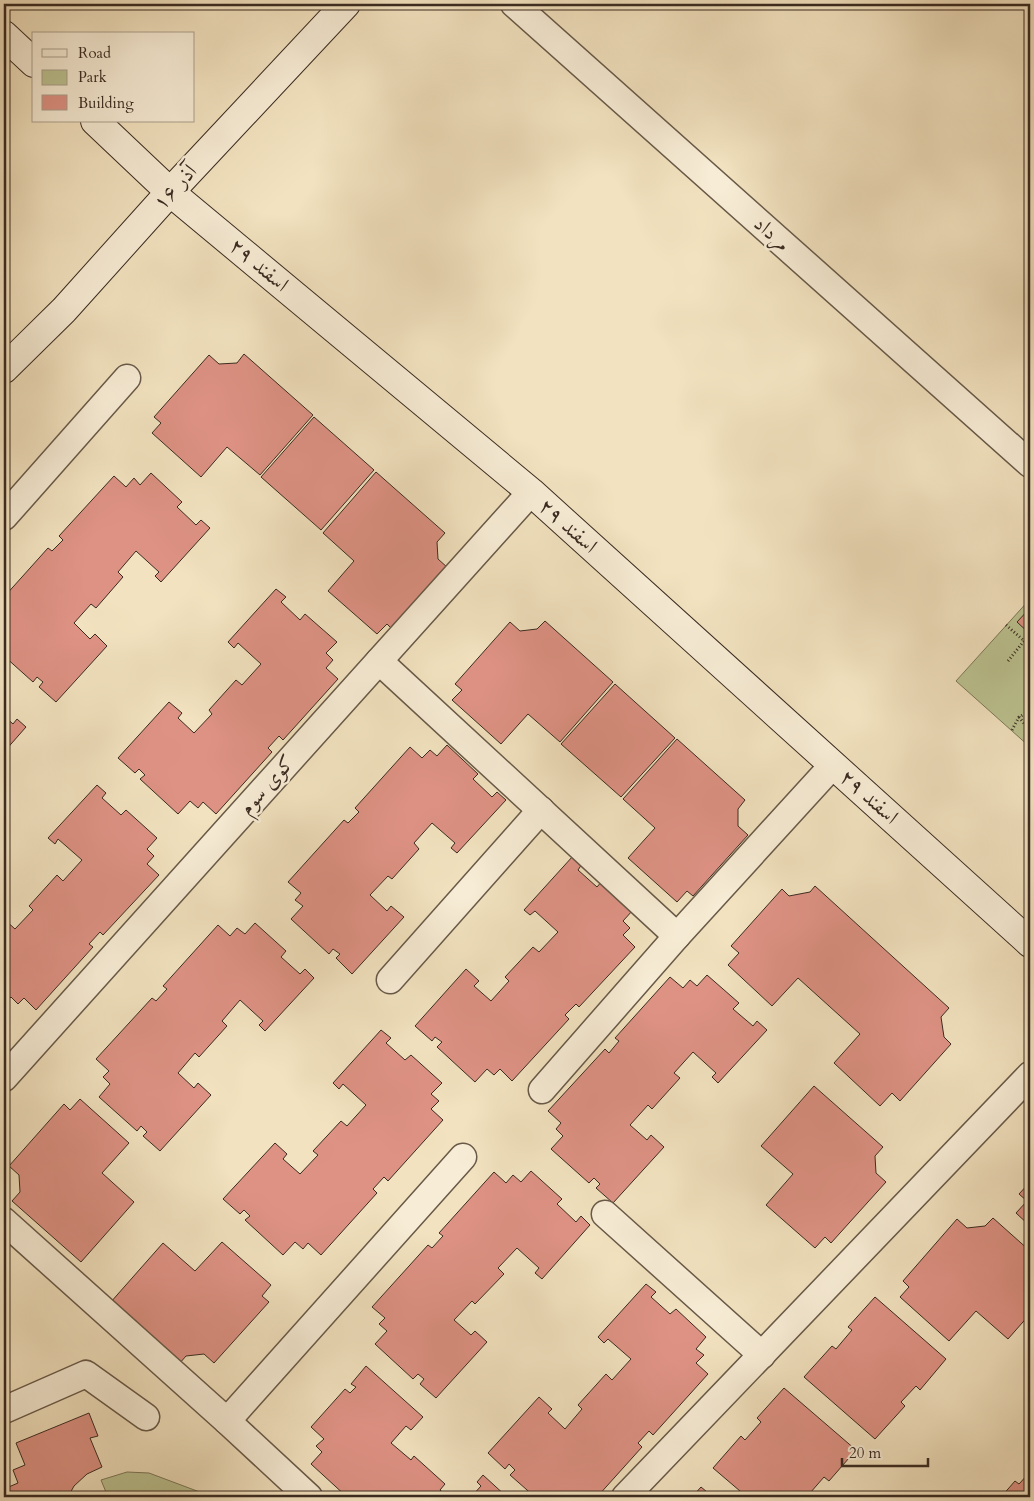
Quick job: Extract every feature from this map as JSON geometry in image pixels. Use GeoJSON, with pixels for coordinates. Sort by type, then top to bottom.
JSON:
{"type":"FeatureCollection","features":[{"type":"Feature","properties":{"kind":"main road","name":"۱۶ آذر"},"geometry":{"type":"LineString","coordinates":[[4,370],[64,310],[170,192],[346,4]]}},
{"type":"Feature","properties":{"kind":"main road"},"geometry":{"type":"LineString","coordinates":[[4,35],[32,61]]}},
{"type":"Feature","properties":{"kind":"main road","name":"۲۹ اسفند"},"geometry":{"type":"LineString","coordinates":[[96,122],[170,192],[531,492],[1030,943]]}},
{"type":"Feature","properties":{"kind":"street","name":"مرداد"},"geometry":{"type":"LineString","coordinates":[[514,4],[1030,464]]}},
{"type":"Feature","properties":{"kind":"street"},"geometry":{"type":"LineString","coordinates":[[4,517],[127,378]]}},
{"type":"Feature","properties":{"kind":"street","name":"کوی سوم"},"geometry":{"type":"LineString","coordinates":[[4,1078],[531,492]]}},
{"type":"Feature","properties":{"kind":"street"},"geometry":{"type":"LineString","coordinates":[[379,661],[677,936]]}},
{"type":"Feature","properties":{"kind":"street"},"geometry":{"type":"LineString","coordinates":[[542,1090],[677,936],[833,765]]}},
{"type":"Feature","properties":{"kind":"street"},"geometry":{"type":"LineString","coordinates":[[390,980],[541,810]]}},
{"type":"Feature","properties":{"kind":"street"},"geometry":{"type":"LineString","coordinates":[[626,1497],[1030,1075]]}},
{"type":"Feature","properties":{"kind":"street"},"geometry":{"type":"LineString","coordinates":[[227,1421],[463,1157]]}},
{"type":"Feature","properties":{"kind":"street"},"geometry":{"type":"LineString","coordinates":[[605,1214],[762,1355]]}},
{"type":"Feature","properties":{"kind":"street"},"geometry":{"type":"LineString","coordinates":[[4,1221],[309,1497]]}},
{"type":"Feature","properties":{"kind":"street"},"geometry":{"type":"LineString","coordinates":[[4,1410],[86,1374],[146,1418]]}},
{"type":"Feature","properties":{"kind":"path"},"geometry":{"type":"LineString","coordinates":[[1006,626],[1030,646]]}},
{"type":"Feature","properties":{"kind":"path"},"geometry":{"type":"LineString","coordinates":[[1008,661],[1024,641]]}},
{"type":"Feature","properties":{"kind":"path"},"geometry":{"type":"LineString","coordinates":[[1012,730],[1019,717],[1030,711]]}},
{"type":"Feature","properties":{"kind":"path"},"geometry":{"type":"LineString","coordinates":[[1019,717],[1030,731]]}},
{"type":"Feature","properties":{"kind":"green space"},"geometry":{"type":"Polygon","coordinates":[[[1030,599],[1030,747],[956,681],[1030,599]]]}},
{"type":"Feature","properties":{"kind":"green space"},"geometry":{"type":"Polygon","coordinates":[[[127,1472],[149,1473],[213,1497],[108,1497],[101,1480],[127,1472]]]}},
{"type":"Feature","properties":{"kind":"building"},"geometry":{"type":"Polygon","coordinates":[[[244,354],[313,415],[260,475],[227,447],[201,477],[152,433],[161,423],[154,417],[209,355],[219,364],[237,363],[244,354]]]}},
{"type":"Feature","properties":{"kind":"building"},"geometry":{"type":"Polygon","coordinates":[[[314,417],[374,470],[321,530],[261,477],[314,417]]]}},
{"type":"Feature","properties":{"kind":"building"},"geometry":{"type":"Polygon","coordinates":[[[376,472],[445,533],[437,542],[438,559],[448,568],[393,630],[387,624],[377,634],[328,591],[354,561],[323,533],[376,472]]]}},
{"type":"Feature","properties":{"kind":"building"},"geometry":{"type":"Polygon","coordinates":[[[151,473],[182,502],[177,507],[196,525],[201,520],[210,528],[161,582],[155,576],[159,572],[136,551],[118,572],[123,577],[96,608],[91,604],[74,623],[90,639],[95,634],[107,646],[56,702],[39,687],[43,682],[37,677],[33,682],[4,656],[4,638],[7,635],[4,632],[4,597],[48,548],[52,551],[63,540],[59,536],[114,476],[126,487],[134,478],[140,485],[151,473]]]}},
{"type":"Feature","properties":{"kind":"building"},"geometry":{"type":"Polygon","coordinates":[[[276,589],[286,597],[281,602],[300,620],[305,614],[337,642],[326,653],[333,660],[326,668],[338,679],[283,740],[279,736],[268,748],[272,752],[216,814],[203,802],[198,808],[190,801],[178,814],[140,779],[145,775],[139,769],[135,773],[118,758],[169,702],[182,713],[178,718],[194,733],[212,714],[209,710],[236,680],[242,685],[261,664],[238,643],[234,648],[228,642],[276,589]]]}},
{"type":"Feature","properties":{"kind":"building"},"geometry":{"type":"Polygon","coordinates":[[[1030,608],[1030,634],[1017,622],[1030,608]]]}},
{"type":"Feature","properties":{"kind":"building"},"geometry":{"type":"Polygon","coordinates":[[[545,621],[613,682],[560,742],[528,714],[501,744],[452,700],[462,690],[455,684],[510,622],[520,631],[537,629],[545,621]]]}},
{"type":"Feature","properties":{"kind":"building"},"geometry":{"type":"Polygon","coordinates":[[[615,684],[675,738],[621,797],[561,744],[615,684]]]}},
{"type":"Feature","properties":{"kind":"building"},"geometry":{"type":"Polygon","coordinates":[[[4,716],[13,724],[17,719],[26,727],[4,752],[4,716]]]}},
{"type":"Feature","properties":{"kind":"building"},"geometry":{"type":"Polygon","coordinates":[[[677,739],[745,800],[738,809],[738,826],[748,835],[693,896],[687,891],[677,902],[628,858],[655,828],[623,799],[677,739]]]}},
{"type":"Feature","properties":{"kind":"building"},"geometry":{"type":"Polygon","coordinates":[[[447,745],[478,774],[473,779],[492,797],[497,792],[506,800],[457,853],[451,848],[455,843],[432,823],[414,843],[419,849],[392,879],[388,876],[370,895],[387,911],[391,906],[404,917],[352,974],[336,958],[340,954],[333,949],[329,954],[291,919],[303,906],[295,900],[301,893],[288,882],[344,820],[348,823],[359,812],[355,808],[410,747],[422,758],[430,750],[437,756],[447,745]]]}},
{"type":"Feature","properties":{"kind":"building"},"geometry":{"type":"Polygon","coordinates":[[[97,785],[106,793],[102,798],[121,815],[126,810],[157,838],[147,849],[154,856],[147,864],[159,875],[103,935],[100,932],[89,944],[93,947],[36,1010],[24,998],[18,1004],[11,997],[4,1004],[4,919],[15,929],[33,910],[29,906],[57,875],[63,881],[82,860],[58,839],[55,844],[48,838],[97,785]]]}},
{"type":"Feature","properties":{"kind":"building"},"geometry":{"type":"Polygon","coordinates":[[[573,856],[582,864],[578,870],[597,887],[602,881],[633,910],[623,921],[630,928],[623,935],[635,947],[579,1007],[576,1004],[565,1015],[569,1019],[512,1081],[500,1069],[494,1075],[487,1069],[475,1082],[437,1047],[442,1042],[435,1037],[432,1041],[415,1026],[466,969],[479,981],[474,986],[491,1001],[509,981],[505,977],[533,947],[539,952],[558,932],[535,911],[530,915],[524,910],[573,856]]]}},
{"type":"Feature","properties":{"kind":"building"},"geometry":{"type":"Polygon","coordinates":[[[815,886],[949,1008],[941,1017],[944,1037],[951,1044],[900,1101],[892,1093],[880,1106],[834,1063],[860,1034],[798,978],[772,1006],[728,965],[739,953],[731,946],[782,889],[789,896],[810,892],[815,886]]]}},
{"type":"Feature","properties":{"kind":"building"},"geometry":{"type":"Polygon","coordinates":[[[255,923],[286,951],[281,957],[300,974],[305,969],[314,978],[265,1031],[259,1025],[263,1021],[240,1000],[222,1021],[227,1026],[199,1057],[195,1053],[178,1073],[194,1088],[198,1083],[211,1095],[160,1151],[143,1136],[147,1132],[141,1126],[137,1131],[99,1097],[110,1084],[103,1077],[109,1071],[96,1059],[152,998],[156,1001],[167,989],[163,986],[218,925],[230,936],[237,928],[245,934],[255,923]]]}},
{"type":"Feature","properties":{"kind":"building"},"geometry":{"type":"Polygon","coordinates":[[[707,975],[739,1003],[733,1009],[753,1026],[757,1021],[767,1030],[718,1083],[712,1077],[716,1073],[693,1052],[674,1073],[680,1078],[652,1109],[648,1105],[630,1125],[647,1140],[651,1135],[664,1147],[613,1203],[596,1188],[600,1184],[594,1178],[589,1183],[551,1149],[563,1136],[556,1129],[561,1123],[548,1111],[605,1049],[609,1053],[619,1041],[615,1038],[670,977],[683,988],[690,980],[697,986],[707,975]]]}},
{"type":"Feature","properties":{"kind":"building"},"geometry":{"type":"Polygon","coordinates":[[[381,1030],[391,1038],[386,1043],[405,1060],[411,1055],[442,1083],[431,1094],[439,1101],[431,1109],[443,1120],[388,1181],[384,1177],[373,1189],[377,1193],[321,1255],[308,1243],[303,1249],[295,1242],[283,1255],[245,1220],[250,1216],[244,1210],[240,1214],[223,1199],[275,1143],[287,1154],[283,1159],[300,1174],[318,1155],[313,1151],[341,1121],[347,1126],[366,1105],[343,1084],[339,1089],[333,1083],[381,1030]]]}},
{"type":"Feature","properties":{"kind":"building"},"geometry":{"type":"Polygon","coordinates":[[[814,1086],[883,1147],[875,1156],[876,1173],[886,1182],[831,1243],[825,1237],[815,1248],[766,1205],[793,1174],[761,1146],[814,1086]]]}},
{"type":"Feature","properties":{"kind":"building"},"geometry":{"type":"Polygon","coordinates":[[[80,1099],[129,1143],[102,1173],[134,1202],[81,1262],[12,1201],[20,1192],[19,1175],[9,1166],[64,1104],[70,1110],[80,1099]]]}},
{"type":"Feature","properties":{"kind":"building"},"geometry":{"type":"Polygon","coordinates":[[[531,1171],[562,1199],[557,1204],[576,1222],[581,1216],[590,1225],[542,1279],[535,1273],[539,1268],[517,1248],[498,1268],[504,1274],[475,1304],[472,1301],[454,1320],[471,1335],[475,1331],[487,1342],[436,1398],[420,1384],[424,1379],[418,1374],[413,1379],[375,1344],[387,1331],[379,1324],[385,1318],[372,1307],[428,1245],[432,1248],[443,1236],[439,1233],[494,1172],[506,1183],[513,1175],[521,1182],[531,1171]]]}},
{"type":"Feature","properties":{"kind":"building"},"geometry":{"type":"Polygon","coordinates":[[[1030,1182],[1030,1226],[1016,1213],[1027,1201],[1019,1194],[1030,1182]]]}},
{"type":"Feature","properties":{"kind":"building"},"geometry":{"type":"Polygon","coordinates":[[[993,1218],[1030,1251],[1030,1314],[1008,1339],[976,1311],[949,1341],[900,1297],[909,1287],[903,1281],[957,1219],[967,1228],[985,1226],[993,1218]]]}},
{"type":"Feature","properties":{"kind":"building"},"geometry":{"type":"Polygon","coordinates":[[[222,1242],[271,1285],[262,1296],[269,1302],[214,1363],[204,1354],[186,1356],[179,1364],[110,1303],[163,1243],[195,1271],[222,1242]]]}},
{"type":"Feature","properties":{"kind":"building"},"geometry":{"type":"Polygon","coordinates":[[[646,1284],[656,1292],[651,1297],[670,1314],[676,1309],[706,1337],[696,1349],[704,1355],[696,1363],[708,1374],[653,1435],[649,1431],[638,1443],[642,1447],[597,1497],[535,1497],[510,1475],[515,1470],[509,1464],[505,1469],[488,1453],[539,1397],[552,1409],[548,1413],[565,1429],[582,1409],[578,1405],[606,1374],[612,1380],[631,1359],[608,1339],[604,1343],[598,1337],[646,1284]]]}},
{"type":"Feature","properties":{"kind":"building"},"geometry":{"type":"Polygon","coordinates":[[[875,1297],[946,1359],[920,1390],[916,1386],[901,1402],[905,1406],[875,1439],[804,1377],[832,1346],[836,1349],[852,1330],[848,1327],[875,1297]]]}},
{"type":"Feature","properties":{"kind":"building"},"geometry":{"type":"Polygon","coordinates":[[[366,1366],[423,1417],[411,1430],[406,1426],[391,1443],[411,1460],[414,1456],[445,1484],[440,1490],[448,1497],[347,1497],[311,1464],[322,1452],[316,1446],[324,1439],[311,1427],[345,1389],[350,1393],[356,1387],[351,1384],[366,1366]]]}},
{"type":"Feature","properties":{"kind":"building"},"geometry":{"type":"Polygon","coordinates":[[[784,1388],[856,1450],[829,1481],[824,1477],[810,1493],[813,1497],[747,1497],[713,1468],[741,1436],[745,1440],[761,1422],[757,1418],[784,1388]]]}},
{"type":"Feature","properties":{"kind":"building"},"geometry":{"type":"Polygon","coordinates":[[[89,1413],[98,1436],[90,1438],[102,1467],[87,1474],[74,1486],[68,1497],[4,1497],[4,1489],[18,1483],[13,1470],[25,1465],[16,1443],[89,1413]]]}},
{"type":"Feature","properties":{"kind":"building"},"geometry":{"type":"Polygon","coordinates":[[[1030,1472],[1030,1497],[1001,1497],[1015,1481],[1019,1484],[1030,1472]]]}},
{"type":"Feature","properties":{"kind":"building"},"geometry":{"type":"Polygon","coordinates":[[[483,1475],[507,1497],[471,1497],[481,1486],[477,1482],[483,1475]]]}},
{"type":"Feature","properties":{"kind":"building"},"geometry":{"type":"Polygon","coordinates":[[[701,1487],[713,1497],[692,1497],[701,1487]]]}}]}
